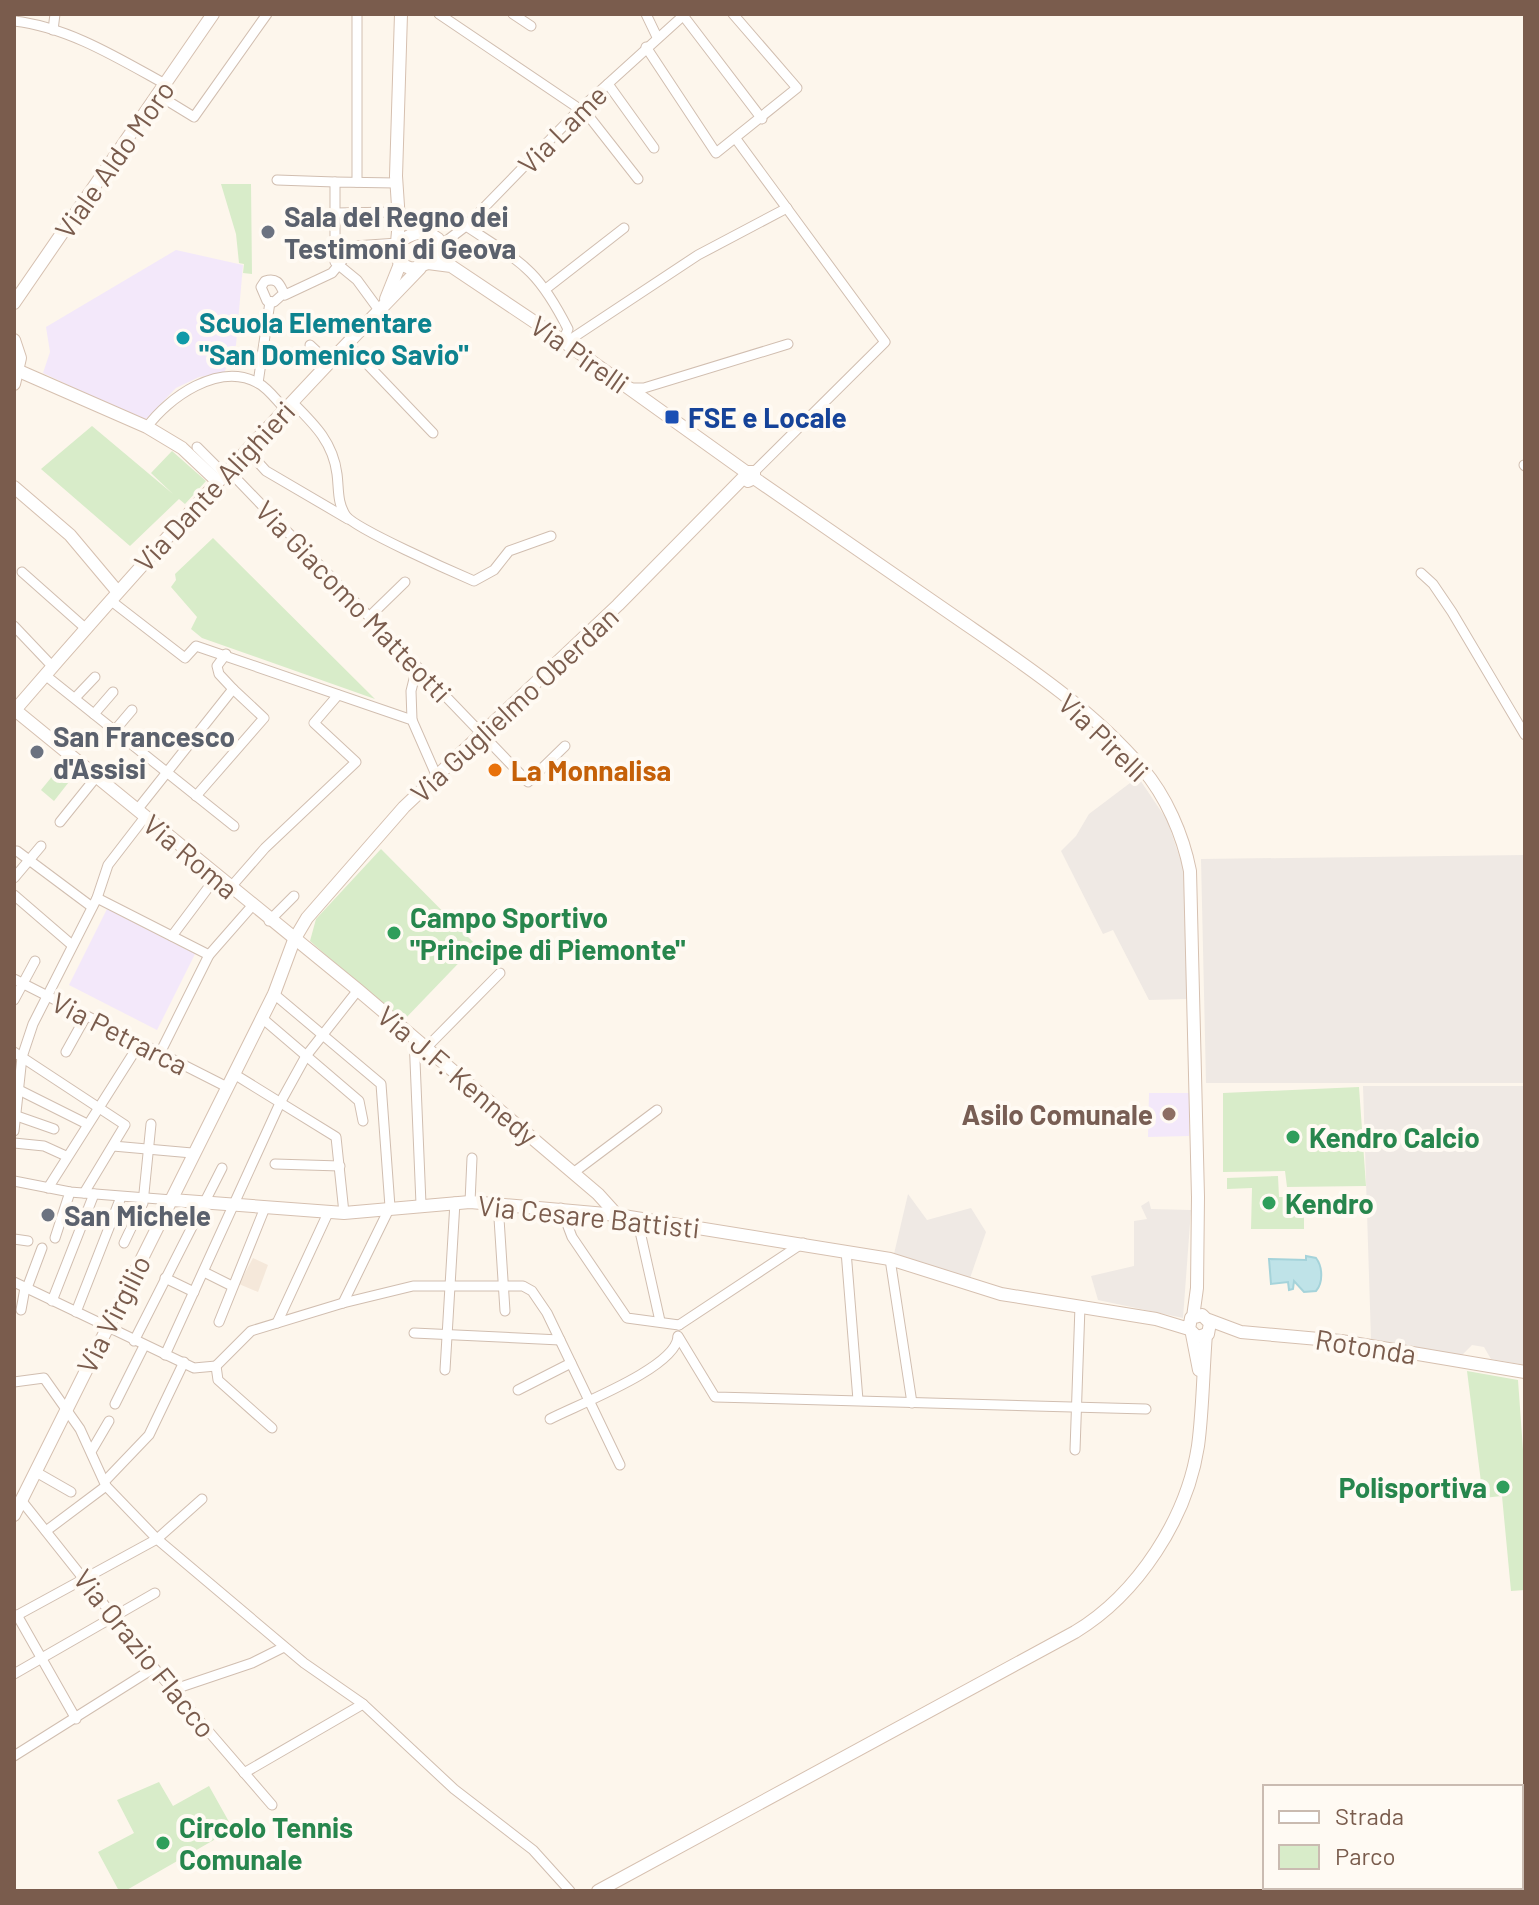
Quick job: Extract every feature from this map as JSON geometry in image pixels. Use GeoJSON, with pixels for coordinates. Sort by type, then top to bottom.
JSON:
{"type":"FeatureCollection","features":[{"type":"Feature","properties":{"kind":"street"},"geometry":{"type":"LineString","coordinates":[[53,30],[55,14]]}},
{"type":"Feature","properties":{"kind":"street","name":"Viale Aldo Moro"},"geometry":{"type":"LineString","coordinates":[[14,303],[213,14]]}},
{"type":"Feature","properties":{"kind":"street"},"geometry":{"type":"LineString","coordinates":[[14,21],[53,30],[85,42],[162,90],[194,117],[267,14]]}},
{"type":"Feature","properties":{"kind":"street"},"geometry":{"type":"LineString","coordinates":[[357,14],[357,182]]}},
{"type":"Feature","properties":{"kind":"street"},"geometry":{"type":"LineString","coordinates":[[335,182],[335,262],[357,280],[381,308],[400,264],[396,253],[399,217],[396,183],[401,14]]}},
{"type":"Feature","properties":{"kind":"street"},"geometry":{"type":"LineString","coordinates":[[439,14],[587,114],[638,179]]}},
{"type":"Feature","properties":{"kind":"street"},"geometry":{"type":"LineString","coordinates":[[513,14],[531,26]]}},
{"type":"Feature","properties":{"kind":"street"},"geometry":{"type":"LineString","coordinates":[[646,14],[657,37]]}},
{"type":"Feature","properties":{"kind":"street"},"geometry":{"type":"LineString","coordinates":[[646,47],[716,153],[797,88],[733,14]]}},
{"type":"Feature","properties":{"kind":"street"},"geometry":{"type":"LineString","coordinates":[[683,15],[762,119]]}},
{"type":"Feature","properties":{"kind":"street","name":"Via Lame"},"geometry":{"type":"LineString","coordinates":[[441,247],[466,226],[579,110],[683,15]]}},
{"type":"Feature","properties":{"kind":"street"},"geometry":{"type":"LineString","coordinates":[[608,84],[654,148]]}},
{"type":"Feature","properties":{"kind":"street"},"geometry":{"type":"LineString","coordinates":[[564,342],[698,255],[787,208],[736,139]]}},
{"type":"Feature","properties":{"kind":"street"},"geometry":{"type":"LineString","coordinates":[[277,180],[396,183]]}},
{"type":"Feature","properties":{"kind":"street","name":"Via Guglielmo Oberdan"},"geometry":{"type":"LineString","coordinates":[[294,940],[307,918],[404,807],[618,605],[885,342],[787,208]]}},
{"type":"Feature","properties":{"kind":"street"},"geometry":{"type":"LineString","coordinates":[[334,213],[399,217],[416,232]]}},
{"type":"Feature","properties":{"kind":"street"},"geometry":{"type":"LineString","coordinates":[[466,226],[530,268],[547,288],[568,329],[564,342]]}},
{"type":"Feature","properties":{"kind":"street"},"geometry":{"type":"LineString","coordinates":[[547,288],[624,228]]}},
{"type":"Feature","properties":{"kind":"street"},"geometry":{"type":"LineString","coordinates":[[334,247],[398,243],[416,232],[431,233],[441,247],[424,265],[400,264]]}},
{"type":"Feature","properties":{"kind":"street"},"geometry":{"type":"LineString","coordinates":[[270,302],[283,294],[293,293],[340,266],[354,246]]}},
{"type":"Feature","properties":{"kind":"street","name":"Via Pirelli"},"geometry":{"type":"LineString","coordinates":[[441,247],[451,266],[1025,665],[1113,738],[1144,770],[1169,810],[1186,852],[1190,871],[1197,1288],[1191,1325],[1201,1383]]}},
{"type":"Feature","properties":{"kind":"street","name":"Via Pirelli"},"geometry":{"type":"LineString","coordinates":[[424,265],[451,266]]}},
{"type":"Feature","properties":{"kind":"street","name":"Via Dante Alighieri"},"geometry":{"type":"LineString","coordinates":[[14,710],[84,627],[223,475],[424,265]]}},
{"type":"Feature","properties":{"kind":"street"},"geometry":{"type":"LineString","coordinates":[[258,383],[270,302],[261,290],[265,281],[278,281],[283,294]]}},
{"type":"Feature","properties":{"kind":"street"},"geometry":{"type":"LineString","coordinates":[[14,340],[20,358],[16,377],[147,427],[223,475]]}},
{"type":"Feature","properties":{"kind":"street"},"geometry":{"type":"LineString","coordinates":[[347,343],[433,433]]}},
{"type":"Feature","properties":{"kind":"street"},"geometry":{"type":"LineString","coordinates":[[629,389],[644,388],[788,344]]}},
{"type":"Feature","properties":{"kind":"street"},"geometry":{"type":"LineString","coordinates":[[310,345],[328,362]]}},
{"type":"Feature","properties":{"kind":"street"},"geometry":{"type":"LineString","coordinates":[[147,427],[173,397],[190,388],[225,379],[258,383],[321,429],[337,472],[339,502],[348,519]]}},
{"type":"Feature","properties":{"kind":"street","name":"Via Giacomo Matteotti"},"geometry":{"type":"LineString","coordinates":[[197,447],[370,616],[528,782],[565,746]]}},
{"type":"Feature","properties":{"kind":"street"},"geometry":{"type":"LineString","coordinates":[[247,450],[266,471],[348,519],[474,581],[494,570],[509,551],[551,536]]}},
{"type":"Feature","properties":{"kind":"street"},"geometry":{"type":"LineString","coordinates":[[14,487],[70,535],[114,595],[185,658],[196,646],[226,654],[412,720]]}},
{"type":"Feature","properties":{"kind":"street"},"geometry":{"type":"LineString","coordinates":[[22,572],[84,627]]}},
{"type":"Feature","properties":{"kind":"street"},"geometry":{"type":"LineString","coordinates":[[1421,573],[1433,584],[1452,612],[1525,735]]}},
{"type":"Feature","properties":{"kind":"street"},"geometry":{"type":"LineString","coordinates":[[370,616],[405,582]]}},
{"type":"Feature","properties":{"kind":"street"},"geometry":{"type":"LineString","coordinates":[[14,626],[48,670],[75,698],[234,826]]}},
{"type":"Feature","properties":{"kind":"street"},"geometry":{"type":"LineString","coordinates":[[196,796],[264,718],[219,674],[217,666],[226,654]]}},
{"type":"Feature","properties":{"kind":"street"},"geometry":{"type":"LineString","coordinates":[[417,667],[411,691],[412,720],[437,777]]}},
{"type":"Feature","properties":{"kind":"street"},"geometry":{"type":"LineString","coordinates":[[75,698],[95,677]]}},
{"type":"Feature","properties":{"kind":"street"},"geometry":{"type":"LineString","coordinates":[[14,1131],[18,1055],[94,902],[108,865],[167,773],[233,689]]}},
{"type":"Feature","properties":{"kind":"street"},"geometry":{"type":"LineString","coordinates":[[94,714],[113,692]]}},
{"type":"Feature","properties":{"kind":"street"},"geometry":{"type":"LineString","coordinates":[[230,888],[265,848],[356,762],[314,723],[338,695]]}},
{"type":"Feature","properties":{"kind":"street","name":"Via Roma"},"geometry":{"type":"LineString","coordinates":[[14,710],[294,940]]}},
{"type":"Feature","properties":{"kind":"street"},"geometry":{"type":"LineString","coordinates":[[115,730],[132,710]]}},
{"type":"Feature","properties":{"kind":"street"},"geometry":{"type":"LineString","coordinates":[[60,822],[97,776]]}},
{"type":"Feature","properties":{"kind":"street"},"geometry":{"type":"LineString","coordinates":[[14,878],[41,846]]}},
{"type":"Feature","properties":{"kind":"street"},"geometry":{"type":"LineString","coordinates":[[17,851],[94,902],[209,955]]}},
{"type":"Feature","properties":{"kind":"street"},"geometry":{"type":"LineString","coordinates":[[172,936],[217,876]]}},
{"type":"Feature","properties":{"kind":"street"},"geometry":{"type":"LineString","coordinates":[[14,895],[72,945]]}},
{"type":"Feature","properties":{"kind":"street"},"geometry":{"type":"LineString","coordinates":[[269,921],[294,896]]}},
{"type":"Feature","properties":{"kind":"street"},"geometry":{"type":"LineString","coordinates":[[160,1053],[209,955],[252,906]]}},
{"type":"Feature","properties":{"kind":"street","name":"Via J.F. Kennedy"},"geometry":{"type":"LineString","coordinates":[[294,940],[414,1037],[573,1173],[617,1215]]}},
{"type":"Feature","properties":{"kind":"street","name":"Via Virgilio"},"geometry":{"type":"LineString","coordinates":[[14,1515],[274,994],[294,940]]}},
{"type":"Feature","properties":{"kind":"street"},"geometry":{"type":"LineString","coordinates":[[14,1000],[19,982],[35,961]]}},
{"type":"Feature","properties":{"kind":"street"},"geometry":{"type":"LineString","coordinates":[[426,1048],[500,973]]}},
{"type":"Feature","properties":{"kind":"street","name":"Via Petrarca"},"geometry":{"type":"LineString","coordinates":[[19,982],[227,1087]]}},
{"type":"Feature","properties":{"kind":"street"},"geometry":{"type":"LineString","coordinates":[[165,1355],[280,1103],[306,1056],[358,990]]}},
{"type":"Feature","properties":{"kind":"street"},"geometry":{"type":"LineString","coordinates":[[274,994],[381,1084],[390,1207],[343,1303]]}},
{"type":"Feature","properties":{"kind":"street"},"geometry":{"type":"LineString","coordinates":[[66,1052],[86,1016]]}},
{"type":"Feature","properties":{"kind":"street"},"geometry":{"type":"LineString","coordinates":[[262,1018],[359,1101],[363,1121]]}},
{"type":"Feature","properties":{"kind":"street"},"geometry":{"type":"LineString","coordinates":[[414,1037],[421,1204]]}},
{"type":"Feature","properties":{"kind":"street"},"geometry":{"type":"LineString","coordinates":[[48,1188],[140,1043]]}},
{"type":"Feature","properties":{"kind":"street"},"geometry":{"type":"LineString","coordinates":[[18,1055],[125,1125],[89,1194],[52,1301]]}},
{"type":"Feature","properties":{"kind":"street"},"geometry":{"type":"LineString","coordinates":[[234,1074],[336,1137],[344,1213]]}},
{"type":"Feature","properties":{"kind":"street"},"geometry":{"type":"LineString","coordinates":[[16,1089],[87,1124]]}},
{"type":"Feature","properties":{"kind":"street"},"geometry":{"type":"LineString","coordinates":[[573,1173],[657,1110]]}},
{"type":"Feature","properties":{"kind":"street"},"geometry":{"type":"LineString","coordinates":[[15,1115],[54,1129]]}},
{"type":"Feature","properties":{"kind":"street"},"geometry":{"type":"LineString","coordinates":[[124,1243],[143,1198],[151,1124]]}},
{"type":"Feature","properties":{"kind":"street"},"geometry":{"type":"LineString","coordinates":[[14,1143],[44,1146],[66,1156]]}},
{"type":"Feature","properties":{"kind":"street"},"geometry":{"type":"LineString","coordinates":[[113,1146],[192,1153]]}},
{"type":"Feature","properties":{"kind":"street"},"geometry":{"type":"LineString","coordinates":[[470,1202],[472,1158]]}},
{"type":"Feature","properties":{"kind":"street"},"geometry":{"type":"LineString","coordinates":[[275,1164],[340,1166]]}},
{"type":"Feature","properties":{"kind":"street"},"geometry":{"type":"LineString","coordinates":[[134,1341],[222,1168]]}},
{"type":"Feature","properties":{"kind":"street","name":"Via Cesare Battisti"},"geometry":{"type":"LineString","coordinates":[[14,1181],[70,1192],[264,1210],[344,1213],[455,1202],[561,1208],[803,1243],[890,1259],[1001,1294],[1191,1325]]}},
{"type":"Feature","properties":{"kind":"street"},"geometry":{"type":"LineString","coordinates":[[55,1238],[70,1192]]}},
{"type":"Feature","properties":{"kind":"street"},"geometry":{"type":"LineString","coordinates":[[76,1312],[95,1254],[121,1197]]}},
{"type":"Feature","properties":{"kind":"street"},"geometry":{"type":"LineString","coordinates":[[445,1370],[455,1202]]}},
{"type":"Feature","properties":{"kind":"street"},"geometry":{"type":"LineString","coordinates":[[498,1203],[505,1311]]}},
{"type":"Feature","properties":{"kind":"street"},"geometry":{"type":"LineString","coordinates":[[561,1208],[572,1237],[627,1318],[660,1321],[679,1331],[715,1397],[1146,1409]]}},
{"type":"Feature","properties":{"kind":"street"},"geometry":{"type":"LineString","coordinates":[[219,1322],[264,1210]]}},
{"type":"Feature","properties":{"kind":"street"},"geometry":{"type":"LineString","coordinates":[[277,1323],[328,1213]]}},
{"type":"Feature","properties":{"kind":"street"},"geometry":{"type":"LineString","coordinates":[[637,1218],[660,1321]]}},
{"type":"Feature","properties":{"kind":"street"},"geometry":{"type":"LineString","coordinates":[[14,1239],[28,1241]]}},
{"type":"Feature","properties":{"kind":"street"},"geometry":{"type":"LineString","coordinates":[[550,1419],[658,1366],[675,1352],[679,1331],[803,1243]]}},
{"type":"Feature","properties":{"kind":"street"},"geometry":{"type":"LineString","coordinates":[[21,1310],[42,1248]]}},
{"type":"Feature","properties":{"kind":"street"},"geometry":{"type":"LineString","coordinates":[[846,1251],[858,1400]]}},
{"type":"Feature","properties":{"kind":"street"},"geometry":{"type":"LineString","coordinates":[[890,1259],[912,1403]]}},
{"type":"Feature","properties":{"kind":"street"},"geometry":{"type":"LineString","coordinates":[[204,1272],[232,1286]]}},
{"type":"Feature","properties":{"kind":"street"},"geometry":{"type":"LineString","coordinates":[[165,1278],[194,1292]]}},
{"type":"Feature","properties":{"kind":"street"},"geometry":{"type":"LineString","coordinates":[[14,1282],[144,1346],[200,1369],[216,1366],[245,1335],[343,1303],[413,1286],[523,1286],[532,1291],[560,1340],[620,1465]]}},
{"type":"Feature","properties":{"kind":"street","name":"Via Pirelli"},"geometry":{"type":"LineString","coordinates":[[1197,1288],[1208,1319]]}},
{"type":"Feature","properties":{"kind":"street"},"geometry":{"type":"LineString","coordinates":[[1075,1450],[1080,1306]]}},
{"type":"Feature","properties":{"kind":"street"},"geometry":{"type":"LineString","coordinates":[[598,1891],[1075,1632],[1111,1606],[1146,1566],[1176,1515],[1197,1449],[1208,1319]]}},
{"type":"Feature","properties":{"kind":"street","name":"Rotonda"},"geometry":{"type":"LineString","coordinates":[[1191,1325],[1208,1319],[1241,1332],[1341,1341],[1525,1372]]}},
{"type":"Feature","properties":{"kind":"street"},"geometry":{"type":"LineString","coordinates":[[1191,1325],[1207,1334],[1241,1332]]}},
{"type":"Feature","properties":{"kind":"street"},"geometry":{"type":"LineString","coordinates":[[414,1333],[560,1340]]}},
{"type":"Feature","properties":{"kind":"street"},"geometry":{"type":"LineString","coordinates":[[115,1404],[144,1346]]}},
{"type":"Feature","properties":{"kind":"street"},"geometry":{"type":"LineString","coordinates":[[46,1531],[105,1484],[149,1435],[184,1362]]}},
{"type":"Feature","properties":{"kind":"street"},"geometry":{"type":"LineString","coordinates":[[518,1390],[571,1363]]}},
{"type":"Feature","properties":{"kind":"street"},"geometry":{"type":"LineString","coordinates":[[216,1366],[218,1380],[272,1428]]}},
{"type":"Feature","properties":{"kind":"street"},"geometry":{"type":"LineString","coordinates":[[14,1382],[44,1378],[67,1407],[92,1450],[105,1484],[157,1539],[284,1647],[363,1704],[454,1789],[533,1850],[570,1891]]}},
{"type":"Feature","properties":{"kind":"street"},"geometry":{"type":"LineString","coordinates":[[92,1450],[109,1421]]}},
{"type":"Feature","properties":{"kind":"street"},"geometry":{"type":"LineString","coordinates":[[36,1472],[71,1492]]}},
{"type":"Feature","properties":{"kind":"street"},"geometry":{"type":"LineString","coordinates":[[76,1719],[16,1616],[157,1539],[202,1499]]}},
{"type":"Feature","properties":{"kind":"street","name":"Via Orazio Flacco"},"geometry":{"type":"LineString","coordinates":[[21,1500],[172,1690],[272,1805]]}},
{"type":"Feature","properties":{"kind":"street"},"geometry":{"type":"LineString","coordinates":[[14,1674],[155,1593]]}},
{"type":"Feature","properties":{"kind":"street"},"geometry":{"type":"LineString","coordinates":[[172,1690],[252,1663],[284,1647]]}},
{"type":"Feature","properties":{"kind":"street"},"geometry":{"type":"LineString","coordinates":[[14,1756],[154,1668]]}},
{"type":"Feature","properties":{"kind":"street"},"geometry":{"type":"LineString","coordinates":[[244,1773],[363,1704]]}},
{"type":"Feature","properties":{"kind":"shaded area"},"geometry":{"type":"Polygon","coordinates":[[[176,250],[243,265],[236,345],[224,373],[199,377],[176,388],[144,421],[43,373],[50,352],[46,327],[176,250]]]}},
{"type":"Feature","properties":{"kind":"shaded area"},"geometry":{"type":"Polygon","coordinates":[[[1138,777],[1167,820],[1184,870],[1187,999],[1149,1000],[1113,930],[1103,934],[1061,851],[1076,836],[1089,814],[1138,777]]]}},
{"type":"Feature","properties":{"kind":"shaded area"},"geometry":{"type":"Polygon","coordinates":[[[1525,855],[1525,1083],[1206,1083],[1201,859],[1525,855]]]}},
{"type":"Feature","properties":{"kind":"shaded area"},"geometry":{"type":"Polygon","coordinates":[[[107,909],[195,954],[157,1030],[69,985],[107,909]]]}},
{"type":"Feature","properties":{"kind":"shaded area"},"geometry":{"type":"Polygon","coordinates":[[[1363,1086],[1525,1086],[1525,1365],[1491,1359],[1484,1347],[1472,1345],[1462,1355],[1371,1339],[1363,1086]]]}},
{"type":"Feature","properties":{"kind":"shaded area","name":"Asilo Comunale"},"geometry":{"type":"Polygon","coordinates":[[[1149,1093],[1190,1093],[1189,1136],[1148,1137],[1149,1093]]]}},
{"type":"Feature","properties":{"kind":"shaded area"},"geometry":{"type":"Polygon","coordinates":[[[908,1194],[927,1220],[971,1208],[986,1232],[970,1278],[894,1254],[908,1194]]]}},
{"type":"Feature","properties":{"kind":"shaded area"},"geometry":{"type":"Polygon","coordinates":[[[1149,1201],[1151,1209],[1191,1210],[1183,1318],[1098,1300],[1091,1276],[1134,1266],[1134,1221],[1147,1219],[1141,1206],[1149,1201]]]}},
{"type":"Feature","properties":{"kind":"shaded area"},"geometry":{"type":"Polygon","coordinates":[[[253,1258],[268,1265],[258,1292],[239,1284],[253,1258]]]}},
{"type":"Feature","properties":{"kind":"green space"},"geometry":{"type":"Polygon","coordinates":[[[221,184],[251,184],[252,274],[243,273],[244,264],[239,263],[236,234],[221,184]]]}},
{"type":"Feature","properties":{"kind":"green space"},"geometry":{"type":"Polygon","coordinates":[[[92,426],[173,494],[151,473],[172,451],[206,481],[185,504],[179,499],[130,546],[41,469],[92,426]]]}},
{"type":"Feature","properties":{"kind":"green space"},"geometry":{"type":"Polygon","coordinates":[[[213,538],[375,699],[202,638],[191,629],[197,617],[171,587],[176,580],[175,574],[213,538]]]}},
{"type":"Feature","properties":{"kind":"green space"},"geometry":{"type":"Polygon","coordinates":[[[59,768],[72,778],[54,801],[41,790],[59,768]]]}},
{"type":"Feature","properties":{"kind":"green space","name":"Campo Sportivo \"Principe di Piemonte\""},"geometry":{"type":"Polygon","coordinates":[[[381,849],[476,945],[402,1022],[310,941],[316,919],[381,849]]]}},
{"type":"Feature","properties":{"kind":"green space","name":"Kendro Calcio"},"geometry":{"type":"Polygon","coordinates":[[[1359,1087],[1366,1186],[1287,1187],[1285,1171],[1223,1172],[1223,1093],[1359,1087]]]}},
{"type":"Feature","properties":{"kind":"green space","name":"Kendro"},"geometry":{"type":"Polygon","coordinates":[[[1278,1176],[1279,1197],[1286,1197],[1287,1203],[1304,1203],[1304,1229],[1251,1229],[1252,1188],[1227,1189],[1227,1178],[1278,1176]]]}},
{"type":"Feature","properties":{"kind":"green space","name":"Polisportiva"},"geometry":{"type":"Polygon","coordinates":[[[1467,1371],[1518,1380],[1525,1478],[1525,1590],[1511,1591],[1502,1496],[1483,1498],[1467,1371]]]}},
{"type":"Feature","properties":{"kind":"green space","name":"Circolo Tennis Comunale"},"geometry":{"type":"Polygon","coordinates":[[[159,1782],[173,1806],[209,1786],[233,1829],[125,1891],[119,1891],[98,1852],[134,1833],[117,1800],[159,1782]]]}},
{"type":"Feature","properties":{"kind":"water","name":"Kendro"},"geometry":{"type":"Polygon","coordinates":[[[1306,1256],[1316,1258],[1320,1266],[1321,1279],[1316,1291],[1304,1292],[1294,1281],[1293,1289],[1289,1290],[1288,1282],[1271,1284],[1269,1259],[1306,1260],[1306,1256]]]}},
{"type":"Feature","properties":{"kind":"place","name":"Sala del Regno dei Testimoni di Geova"},"geometry":{"type":"Point","coordinates":[268,232]}},
{"type":"Feature","properties":{"kind":"place","name":"Scuola Elementare \"San Domenico Savio\""},"geometry":{"type":"Point","coordinates":[183,338]}},
{"type":"Feature","properties":{"kind":"place","name":"FSE e Locale"},"geometry":{"type":"Point","coordinates":[672,417]}},
{"type":"Feature","properties":{"kind":"place","name":"San Francesco d'Assisi"},"geometry":{"type":"Point","coordinates":[37,752]}},
{"type":"Feature","properties":{"kind":"place","name":"La Monnalisa"},"geometry":{"type":"Point","coordinates":[495,770]}},
{"type":"Feature","properties":{"kind":"place","name":"Campo Sportivo \"Principe di Piemonte\""},"geometry":{"type":"Point","coordinates":[394,933]}},
{"type":"Feature","properties":{"kind":"place","name":"Asilo Comunale"},"geometry":{"type":"Point","coordinates":[1169,1114]}},
{"type":"Feature","properties":{"kind":"place","name":"Kendro Calcio"},"geometry":{"type":"Point","coordinates":[1293,1137]}},
{"type":"Feature","properties":{"kind":"place","name":"Kendro"},"geometry":{"type":"Point","coordinates":[1269,1203]}},
{"type":"Feature","properties":{"kind":"place","name":"San Michele"},"geometry":{"type":"Point","coordinates":[48,1215]}},
{"type":"Feature","properties":{"kind":"place","name":"Polisportiva"},"geometry":{"type":"Point","coordinates":[1503,1487]}},
{"type":"Feature","properties":{"kind":"place","name":"Circolo Tennis Comunale"},"geometry":{"type":"Point","coordinates":[163,1843]}}]}
